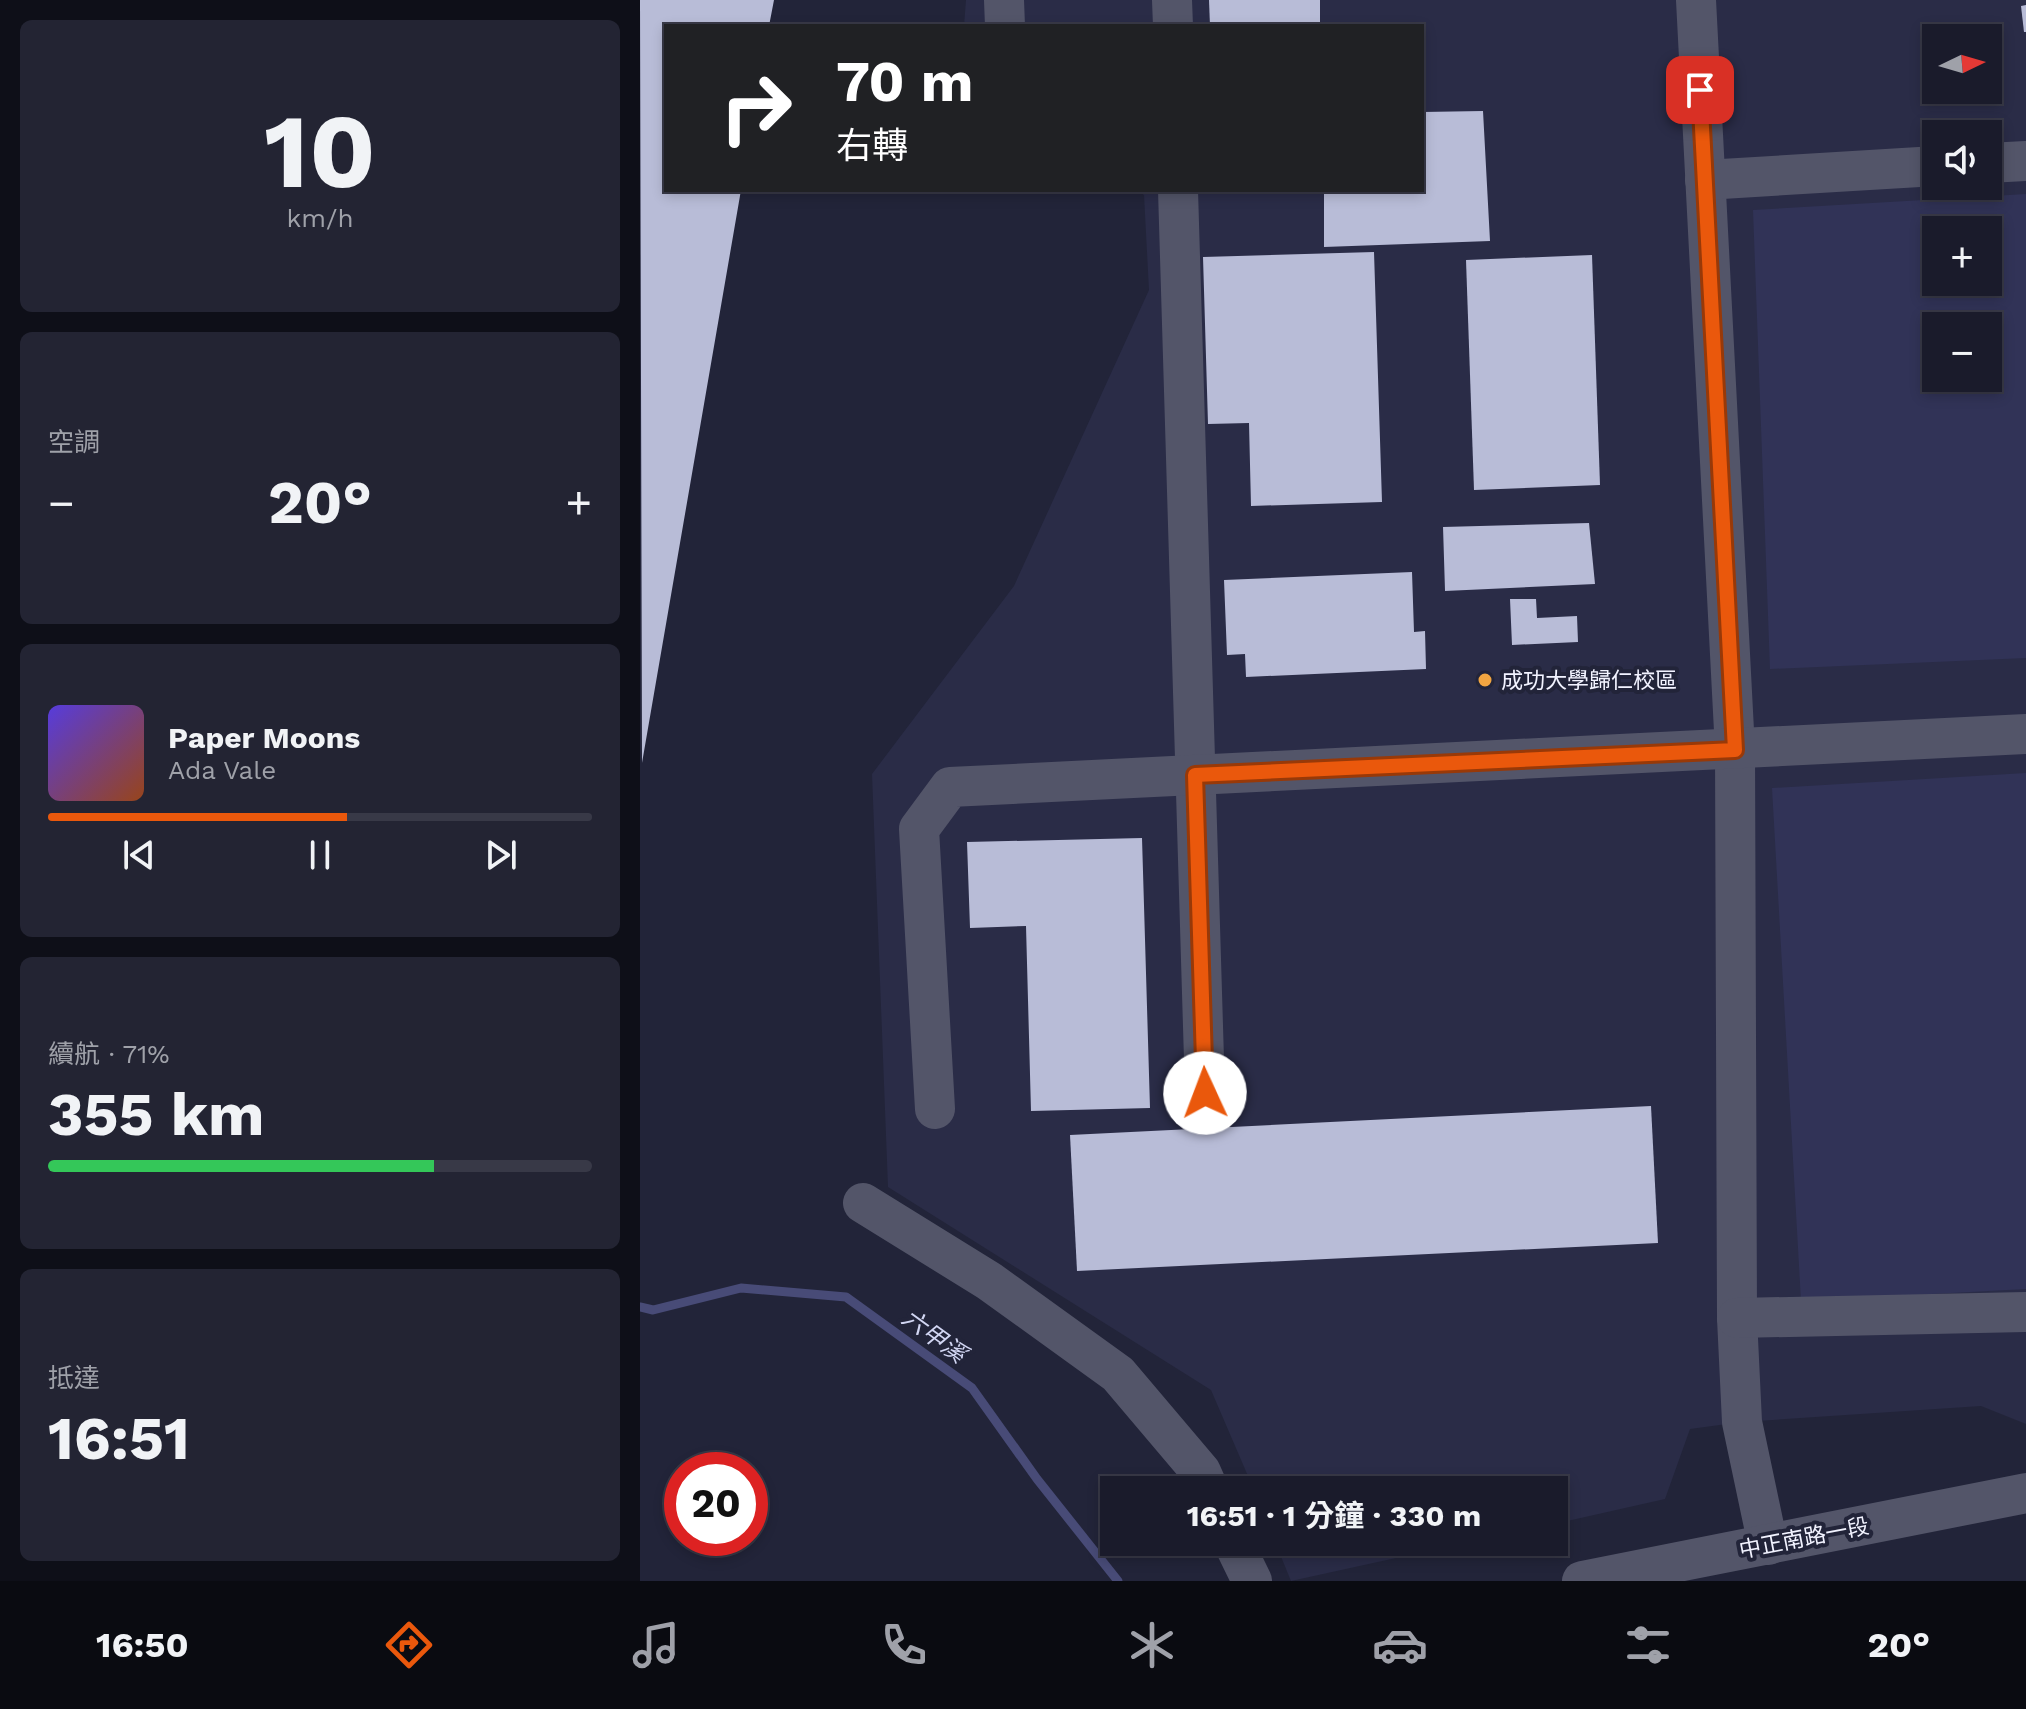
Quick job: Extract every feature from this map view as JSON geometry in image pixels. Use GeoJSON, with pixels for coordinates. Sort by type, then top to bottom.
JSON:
{"type":"FeatureCollection","features":[{"type":"Feature","properties":{"kind":"street"},"geometry":{"type":"LineString","coordinates":[[1004,0],[1005,24]]}},
{"type":"Feature","properties":{"kind":"street"},"geometry":{"type":"LineString","coordinates":[[1172,0],[1173,24]]}},
{"type":"Feature","properties":{"kind":"street"},"geometry":{"type":"LineString","coordinates":[[1696,0],[1735,750],[1737,1318],[1742,1422],[1768,1545]]}},
{"type":"Feature","properties":{"kind":"street"},"geometry":{"type":"LineString","coordinates":[[2002,162],[2026,161]]}},
{"type":"Feature","properties":{"kind":"street"},"geometry":{"type":"LineString","coordinates":[[1705,180],[1922,167]]}},
{"type":"Feature","properties":{"kind":"street"},"geometry":{"type":"LineString","coordinates":[[1178,192],[1205,1093]]}},
{"type":"Feature","properties":{"kind":"street"},"geometry":{"type":"LineString","coordinates":[[935,1109],[919,829],[950,787],[2026,734]]}},
{"type":"Feature","properties":{"kind":"street"},"geometry":{"type":"LineString","coordinates":[[863,1203],[989,1281],[1118,1374],[1203,1476]]}},
{"type":"Feature","properties":{"kind":"street"},"geometry":{"type":"LineString","coordinates":[[1737,1318],[2026,1312]]}},
{"type":"Feature","properties":{"kind":"street","name":"中正南路一段"},"geometry":{"type":"LineString","coordinates":[[1582,1581],[2026,1493]]}},
{"type":"Feature","properties":{"kind":"street"},"geometry":{"type":"LineString","coordinates":[[1240,1556],[1252,1581]]}},
{"type":"Feature","properties":{"kind":"shaded area","name":"成功大學歸仁校區"},"geometry":{"type":"Polygon","coordinates":[[[966,0],[2026,0],[2026,1424],[1981,1406],[1742,1422],[1690,1429],[1665,1499],[1568,1521],[1568,1476],[1248,1476],[1211,1390],[888,1187],[872,774],[1014,586],[1149,290],[1144,195],[1140,192],[1424,192],[1424,24],[964,24],[966,0]]]}},
{"type":"Feature","properties":{"kind":"shaded area"},"geometry":{"type":"Polygon","coordinates":[[[2026,194],[2026,658],[1770,669],[1753,210],[1924,200],[2002,200],[2002,195],[2026,194]]]}},
{"type":"Feature","properties":{"kind":"shaded area"},"geometry":{"type":"Polygon","coordinates":[[[2026,773],[2026,1289],[1801,1301],[1772,788],[2026,773]]]}},
{"type":"Feature","properties":{"kind":"shaded area"},"geometry":{"type":"Polygon","coordinates":[[[1281,1556],[1405,1556],[1291,1581],[1281,1556]]]}},
{"type":"Feature","properties":{"kind":"building"},"geometry":{"type":"Polygon","coordinates":[[[640,0],[774,0],[769,24],[664,24],[664,192],[741,192],[642,763],[640,0]]]}},
{"type":"Feature","properties":{"kind":"building"},"geometry":{"type":"Polygon","coordinates":[[[1209,0],[1320,0],[1320,24],[1210,24],[1209,0]]]}},
{"type":"Feature","properties":{"kind":"building"},"geometry":{"type":"Polygon","coordinates":[[[2026,5],[2026,32],[2024,32],[2021,6],[2026,5]]]}},
{"type":"Feature","properties":{"kind":"building"},"geometry":{"type":"Polygon","coordinates":[[[1483,111],[1490,241],[1324,247],[1324,192],[1424,192],[1424,112],[1483,111]]]}},
{"type":"Feature","properties":{"kind":"building"},"geometry":{"type":"Polygon","coordinates":[[[1374,252],[1382,502],[1251,506],[1249,423],[1208,424],[1203,257],[1374,252]]]}},
{"type":"Feature","properties":{"kind":"building"},"geometry":{"type":"Polygon","coordinates":[[[1592,255],[1600,485],[1474,490],[1466,260],[1592,255]]]}},
{"type":"Feature","properties":{"kind":"building"},"geometry":{"type":"Polygon","coordinates":[[[1589,523],[1595,584],[1445,591],[1443,527],[1589,523]]]}},
{"type":"Feature","properties":{"kind":"building"},"geometry":{"type":"Polygon","coordinates":[[[1412,572],[1414,632],[1425,631],[1426,669],[1246,677],[1245,654],[1227,655],[1224,580],[1412,572]]]}},
{"type":"Feature","properties":{"kind":"building"},"geometry":{"type":"Polygon","coordinates":[[[1510,599],[1536,599],[1537,618],[1577,616],[1578,642],[1512,645],[1510,599]]]}},
{"type":"Feature","properties":{"kind":"building"},"geometry":{"type":"Polygon","coordinates":[[[1142,838],[1150,1108],[1031,1111],[1026,926],[970,928],[967,842],[1142,838]]]}},
{"type":"Feature","properties":{"kind":"building"},"geometry":{"type":"Polygon","coordinates":[[[1651,1106],[1658,1243],[1077,1271],[1070,1135],[1651,1106]]]}},
{"type":"Feature","properties":{"kind":"waterway","name":"六甲溪"},"geometry":{"type":"LineString","coordinates":[[640,1307],[653,1310],[741,1288],[846,1297],[972,1388],[1037,1479],[1118,1581]]}},
{"type":"Feature","properties":{"kind":"place","name":"成功大學歸仁校區"},"geometry":{"type":"Point","coordinates":[1485,680]}},
{"type":"Feature","properties":{"kind":"route"},"geometry":{"type":"LineString","coordinates":[[1205,1093],[1195,775],[1735,750],[1700,90]]}}]}
